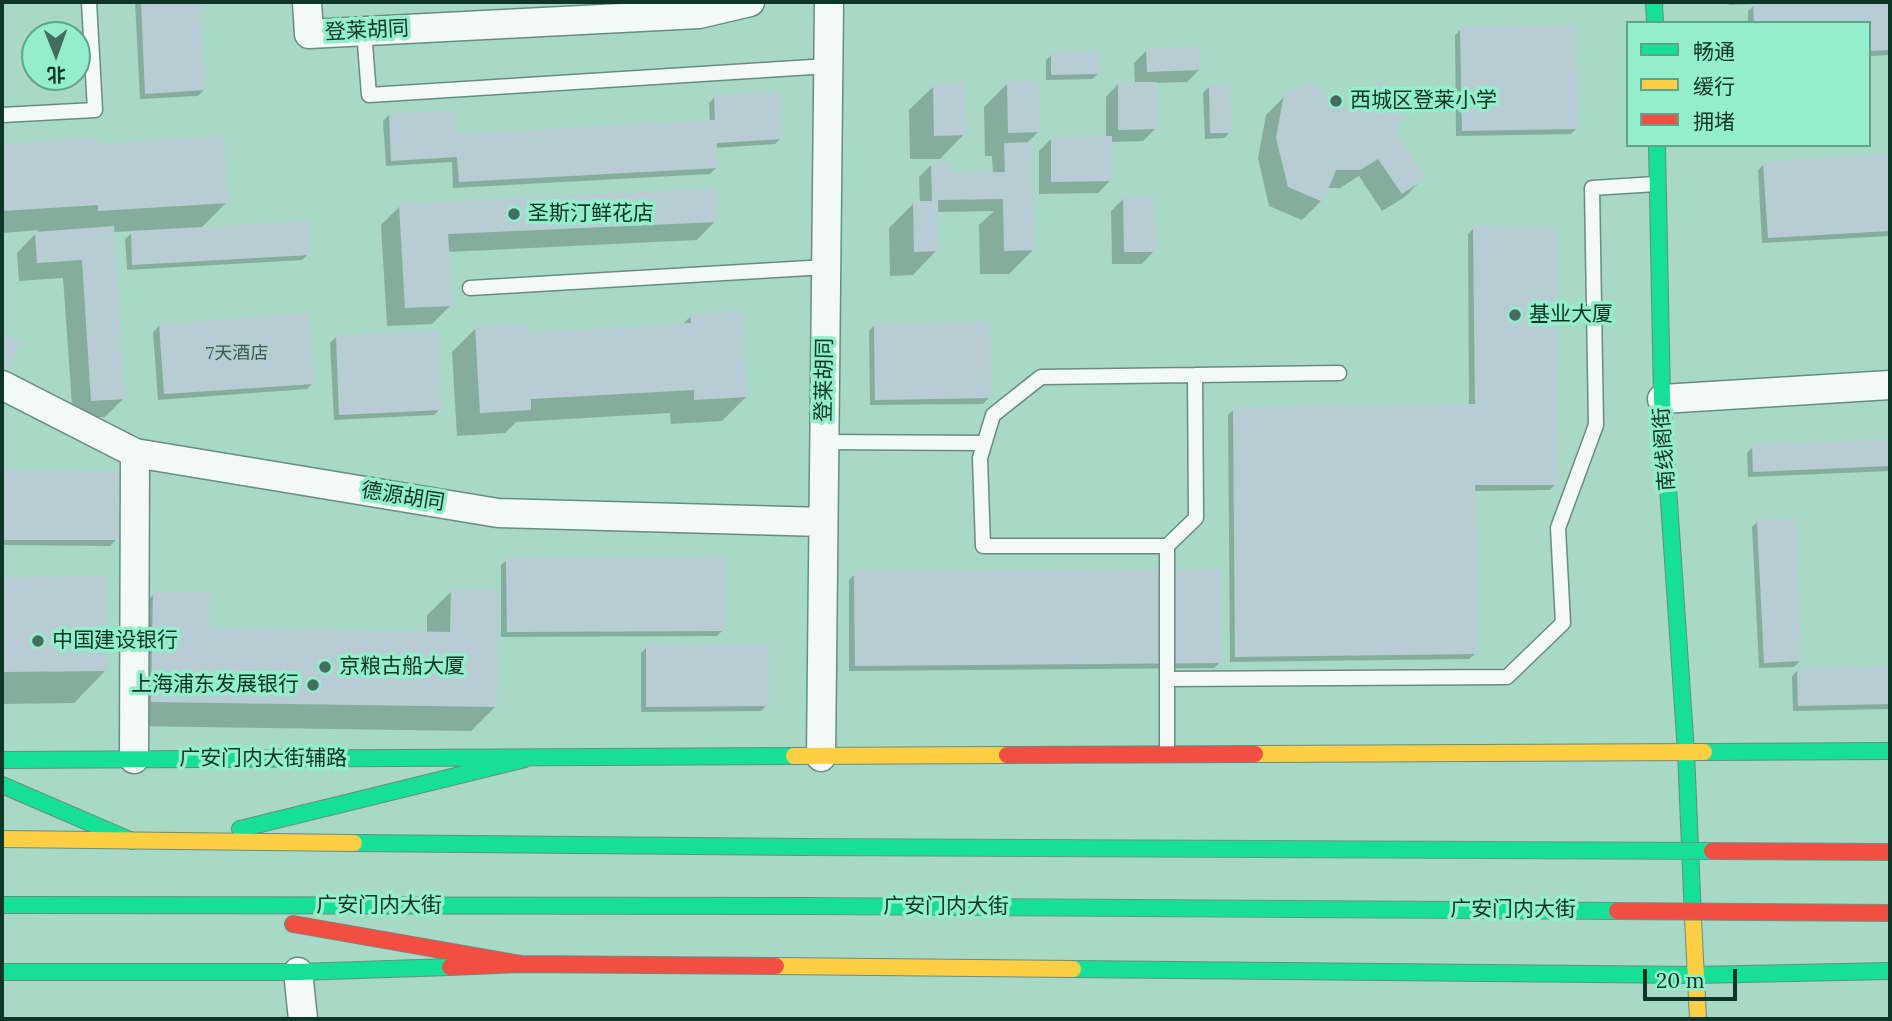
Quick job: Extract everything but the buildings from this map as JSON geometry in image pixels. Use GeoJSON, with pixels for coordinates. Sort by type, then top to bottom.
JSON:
{"type":"FeatureCollection","features":[{"type":"Feature","properties":{"kind":"street","name":"登莱胡同"},"geometry":{"type":"LineString","coordinates":[[307,2],[309,34],[699,14],[750,2]]}},
{"type":"Feature","properties":{"kind":"street","name":"登莱胡同"},"geometry":{"type":"LineString","coordinates":[[821,757],[829,2]]}},
{"type":"Feature","properties":{"kind":"street"},"geometry":{"type":"LineString","coordinates":[[1654,2],[1655,21]]}},
{"type":"Feature","properties":{"kind":"street","name":"南线阁街"},"geometry":{"type":"LineString","coordinates":[[1657,147],[1662,399],[1686,752],[1698,1019]]}},
{"type":"Feature","properties":{"kind":"street"},"geometry":{"type":"LineString","coordinates":[[1662,399],[1890,384]]}},
{"type":"Feature","properties":{"kind":"street","name":"德源胡同"},"geometry":{"type":"LineString","coordinates":[[2,385],[135,453],[498,513],[823,522]]}},
{"type":"Feature","properties":{"kind":"street"},"geometry":{"type":"LineString","coordinates":[[134,760],[135,453]]}},
{"type":"Feature","properties":{"kind":"street"},"geometry":{"type":"LineString","coordinates":[[184,843],[525,760],[1890,751]]}},
{"type":"Feature","properties":{"kind":"street","name":"广安门内大街辅路"},"geometry":{"type":"LineString","coordinates":[[2,760],[525,760]]}},
{"type":"Feature","properties":{"kind":"street"},"geometry":{"type":"LineString","coordinates":[[2,785],[132,841]]}},
{"type":"Feature","properties":{"kind":"street"},"geometry":{"type":"LineString","coordinates":[[2,839],[184,843],[1890,852]]}},
{"type":"Feature","properties":{"kind":"street","name":"广安门内大街"},"geometry":{"type":"LineString","coordinates":[[2,905],[814,906],[1890,913]]}},
{"type":"Feature","properties":{"kind":"street"},"geometry":{"type":"LineString","coordinates":[[188,906],[520,964]]}},
{"type":"Feature","properties":{"kind":"street"},"geometry":{"type":"LineString","coordinates":[[2,972],[298,972],[520,964],[1695,975],[1890,971]]}},
{"type":"Feature","properties":{"kind":"street"},"geometry":{"type":"LineString","coordinates":[[298,972],[303,1019]]}},
{"type":"Feature","properties":{"kind":"lane"},"geometry":{"type":"LineString","coordinates":[[2,115],[95,110],[89,2]]}},
{"type":"Feature","properties":{"kind":"lane"},"geometry":{"type":"LineString","coordinates":[[364,31],[369,95],[828,66]]}},
{"type":"Feature","properties":{"kind":"lane"},"geometry":{"type":"LineString","coordinates":[[1167,679],[1507,677],[1563,623],[1559,528],[1596,425],[1592,188],[1658,184]]}},
{"type":"Feature","properties":{"kind":"lane"},"geometry":{"type":"LineString","coordinates":[[470,288],[826,267]]}},
{"type":"Feature","properties":{"kind":"lane"},"geometry":{"type":"LineString","coordinates":[[1195,375],[1196,518],[1167,546],[983,546],[980,458],[993,415],[1041,377],[1339,373]]}},
{"type":"Feature","properties":{"kind":"lane"},"geometry":{"type":"LineString","coordinates":[[824,442],[984,443]]}},
{"type":"Feature","properties":{"kind":"lane"},"geometry":{"type":"LineString","coordinates":[[1167,546],[1167,755]]}},
{"type":"Feature","properties":{"kind":"traffic: fast"},"geometry":{"type":"LineString","coordinates":[[1654,2],[1655,21]]}},
{"type":"Feature","properties":{"kind":"traffic: fast"},"geometry":{"type":"LineString","coordinates":[[1657,147],[1662,399],[1686,752],[1693,918]]}},
{"type":"Feature","properties":{"kind":"traffic: fast"},"geometry":{"type":"LineString","coordinates":[[1704,752],[1890,751]]}},
{"type":"Feature","properties":{"kind":"traffic: fast"},"geometry":{"type":"LineString","coordinates":[[2,760],[794,756]]}},
{"type":"Feature","properties":{"kind":"traffic: fast"},"geometry":{"type":"LineString","coordinates":[[240,829],[525,759]]}},
{"type":"Feature","properties":{"kind":"traffic: fast"},"geometry":{"type":"LineString","coordinates":[[2,785],[132,841]]}},
{"type":"Feature","properties":{"kind":"traffic: fast"},"geometry":{"type":"LineString","coordinates":[[354,843],[806,847]]}},
{"type":"Feature","properties":{"kind":"traffic: fast"},"geometry":{"type":"LineString","coordinates":[[806,847],[1712,851]]}},
{"type":"Feature","properties":{"kind":"traffic: fast"},"geometry":{"type":"LineString","coordinates":[[2,905],[814,906]]}},
{"type":"Feature","properties":{"kind":"traffic: fast"},"geometry":{"type":"LineString","coordinates":[[814,906],[1617,911]]}},
{"type":"Feature","properties":{"kind":"traffic: fast"},"geometry":{"type":"LineString","coordinates":[[2,972],[298,972],[450,967]]}},
{"type":"Feature","properties":{"kind":"traffic: fast"},"geometry":{"type":"LineString","coordinates":[[1073,969],[1695,975],[1890,971]]}},
{"type":"Feature","properties":{"kind":"traffic: slow"},"geometry":{"type":"LineString","coordinates":[[1255,754],[1704,752]]}},
{"type":"Feature","properties":{"kind":"traffic: slow"},"geometry":{"type":"LineString","coordinates":[[794,756],[1007,755]]}},
{"type":"Feature","properties":{"kind":"traffic: slow"},"geometry":{"type":"LineString","coordinates":[[2,839],[354,843]]}},
{"type":"Feature","properties":{"kind":"traffic: slow"},"geometry":{"type":"LineString","coordinates":[[1693,918],[1698,1019]]}},
{"type":"Feature","properties":{"kind":"traffic: slow"},"geometry":{"type":"LineString","coordinates":[[776,966],[1073,969]]}},
{"type":"Feature","properties":{"kind":"traffic: jam"},"geometry":{"type":"LineString","coordinates":[[1007,755],[1255,754]]}},
{"type":"Feature","properties":{"kind":"traffic: jam"},"geometry":{"type":"LineString","coordinates":[[1712,851],[1890,852]]}},
{"type":"Feature","properties":{"kind":"traffic: jam"},"geometry":{"type":"LineString","coordinates":[[1617,911],[1890,913]]}},
{"type":"Feature","properties":{"kind":"traffic: jam"},"geometry":{"type":"LineString","coordinates":[[293,924],[521,964]]}},
{"type":"Feature","properties":{"kind":"traffic: jam"},"geometry":{"type":"LineString","coordinates":[[450,967],[521,964],[776,966]]}},
{"type":"Feature","properties":{"kind":"place","name":"西城区登莱小学"},"geometry":{"type":"Point","coordinates":[1336,101]}},
{"type":"Feature","properties":{"kind":"place","name":"圣斯汀鲜花店"},"geometry":{"type":"Point","coordinates":[514,214]}},
{"type":"Feature","properties":{"kind":"place","name":"基业大厦"},"geometry":{"type":"Point","coordinates":[1515,315]}},
{"type":"Feature","properties":{"kind":"place","name":"中国建设银行"},"geometry":{"type":"Point","coordinates":[38,641]}},
{"type":"Feature","properties":{"kind":"place","name":"京粮古船大厦"},"geometry":{"type":"Point","coordinates":[325,667]}},
{"type":"Feature","properties":{"kind":"place","name":"上海浦东发展银行"},"geometry":{"type":"Point","coordinates":[313,685]}}]}
